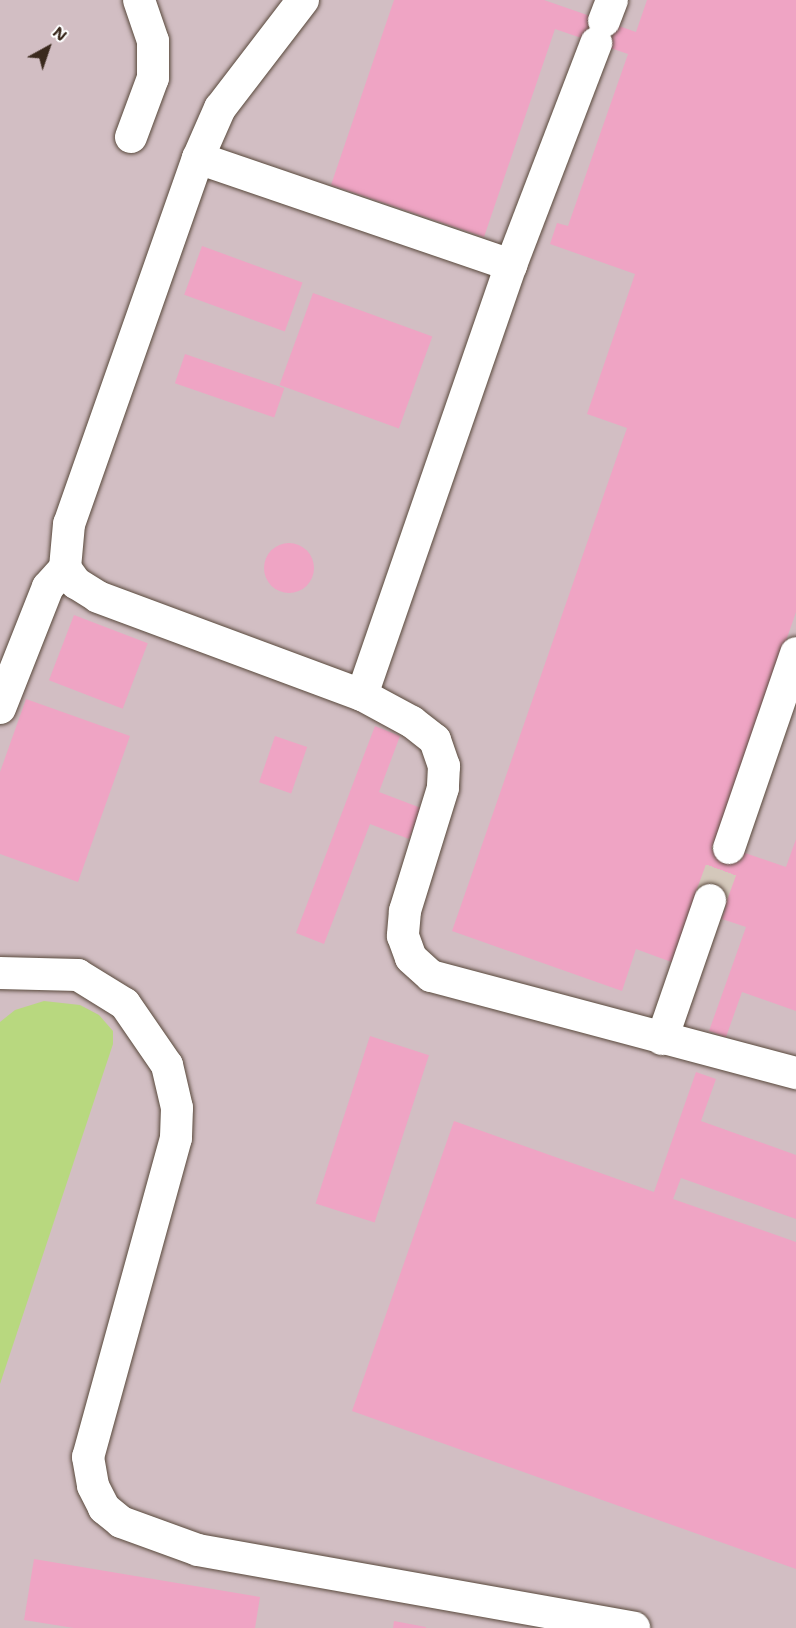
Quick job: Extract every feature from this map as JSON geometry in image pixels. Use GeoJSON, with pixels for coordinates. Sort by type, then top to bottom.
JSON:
{"type":"FeatureCollection","features":[{"type":"Feature","properties":{"kind":"lane"},"geometry":{"type":"LineString","coordinates":[[131,137],[153,78],[153,41],[139,0]]}},
{"type":"Feature","properties":{"kind":"lane"},"geometry":{"type":"LineString","coordinates":[[0,708],[48,587],[65,568],[69,524],[198,158],[220,108],[303,0]]}},
{"type":"Feature","properties":{"kind":"lane"},"geometry":{"type":"LineString","coordinates":[[362,695],[511,265],[604,21]]}},
{"type":"Feature","properties":{"kind":"lane"},"geometry":{"type":"LineString","coordinates":[[198,158],[511,265]]}},
{"type":"Feature","properties":{"kind":"lane"},"geometry":{"type":"LineString","coordinates":[[65,568],[76,583],[98,597],[362,695],[412,722],[435,740],[444,766],[443,788],[405,911],[403,936],[411,958],[431,976],[662,1040],[796,1073]]}},
{"type":"Feature","properties":{"kind":"lane"},"geometry":{"type":"LineString","coordinates":[[729,848],[796,653]]}},
{"type":"Feature","properties":{"kind":"lane"},"geometry":{"type":"LineString","coordinates":[[662,1040],[710,900]]}},
{"type":"Feature","properties":{"kind":"lane"},"geometry":{"type":"LineString","coordinates":[[0,972],[78,975],[125,1004],[167,1065],[177,1108],[176,1138],[88,1457],[93,1486],[104,1508],[121,1522],[143,1532],[198,1550],[634,1628]]}},
{"type":"Feature","properties":{"kind":"shaded area"},"geometry":{"type":"Polygon","coordinates":[[[0,0],[796,0],[796,1628],[0,1628],[0,0]]]}},
{"type":"Feature","properties":{"kind":"green space"},"geometry":{"type":"Polygon","coordinates":[[[44,1001],[80,1005],[99,1015],[113,1031],[113,1044],[0,1384],[0,1022],[15,1010],[44,1001]]]}},
{"type":"Feature","properties":{"kind":"building"},"geometry":{"type":"Polygon","coordinates":[[[394,0],[544,0],[636,32],[647,0],[796,0],[796,612],[716,843],[786,867],[796,839],[796,1011],[742,992],[726,1037],[709,1031],[746,927],[722,919],[726,906],[698,896],[674,963],[636,949],[622,991],[452,931],[627,428],[587,414],[635,274],[550,244],[557,223],[568,226],[628,54],[555,29],[484,237],[331,185],[394,0]]]}},
{"type":"Feature","properties":{"kind":"building"},"geometry":{"type":"Polygon","coordinates":[[[202,246],[303,283],[285,331],[184,295],[202,246]]]}},
{"type":"Feature","properties":{"kind":"building"},"geometry":{"type":"Polygon","coordinates":[[[313,293],[432,336],[399,429],[279,385],[313,293]]]}},
{"type":"Feature","properties":{"kind":"building"},"geometry":{"type":"Polygon","coordinates":[[[185,354],[284,388],[274,417],[175,383],[185,354]]]}},
{"type":"Feature","properties":{"kind":"building"},"geometry":{"type":"Polygon","coordinates":[[[284,543],[294,543],[307,550],[314,563],[314,573],[307,586],[294,593],[284,593],[275,589],[268,582],[264,573],[264,563],[268,554],[275,547],[284,543]]]}},
{"type":"Feature","properties":{"kind":"building"},"geometry":{"type":"Polygon","coordinates":[[[74,615],[148,643],[123,709],[49,680],[74,615]]]}},
{"type":"Feature","properties":{"kind":"building"},"geometry":{"type":"Polygon","coordinates":[[[26,699],[130,736],[78,882],[0,854],[0,772],[26,699]]]}},
{"type":"Feature","properties":{"kind":"building"},"geometry":{"type":"Polygon","coordinates":[[[375,726],[400,736],[379,792],[421,808],[409,839],[370,824],[324,944],[296,933],[375,726]]]}},
{"type":"Feature","properties":{"kind":"building"},"geometry":{"type":"Polygon","coordinates":[[[275,736],[307,747],[291,793],[259,782],[275,736]]]}},
{"type":"Feature","properties":{"kind":"building"},"geometry":{"type":"Polygon","coordinates":[[[370,1036],[429,1055],[375,1223],[316,1203],[370,1036]]]}},
{"type":"Feature","properties":{"kind":"building"},"geometry":{"type":"Polygon","coordinates":[[[696,1072],[716,1079],[701,1121],[796,1155],[796,1219],[681,1178],[673,1199],[796,1242],[796,1569],[352,1411],[454,1121],[654,1192],[696,1072]]]}},
{"type":"Feature","properties":{"kind":"building"},"geometry":{"type":"Polygon","coordinates":[[[34,1559],[260,1597],[255,1628],[74,1628],[24,1620],[34,1559]]]}},
{"type":"Feature","properties":{"kind":"building"},"geometry":{"type":"Polygon","coordinates":[[[394,1621],[426,1627],[426,1628],[393,1628],[394,1621]]]}},
{"type":"Feature","properties":{"kind":"tunnel"},"geometry":{"type":"LineString","coordinates":[[710,900],[729,848]]}}]}
